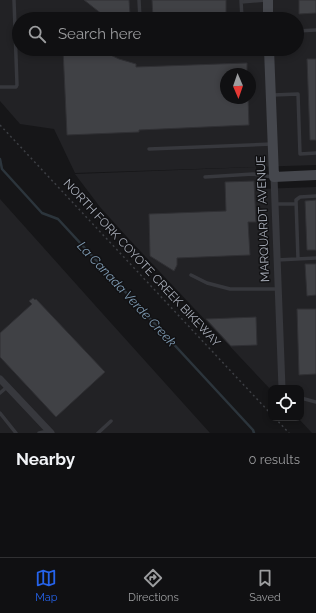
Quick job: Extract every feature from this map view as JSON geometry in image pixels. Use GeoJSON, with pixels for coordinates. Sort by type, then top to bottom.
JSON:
{"type":"FeatureCollection","features":[{"type":"Feature","properties":{"kind":"street"},"geometry":{"type":"LineString","coordinates":[[267,0],[268,12]]}},
{"type":"Feature","properties":{"kind":"street","name":"MARQUARDT AVENUE"},"geometry":{"type":"LineString","coordinates":[[269,56],[282,385]]}},
{"type":"Feature","properties":{"kind":"street"},"geometry":{"type":"LineString","coordinates":[[274,177],[316,175]]}},
{"type":"Feature","properties":{"kind":"street"},"geometry":{"type":"LineString","coordinates":[[0,379],[50,432]]}},
{"type":"Feature","properties":{"kind":"lane"},"geometry":{"type":"LineString","coordinates":[[14,0],[14,12]]}},
{"type":"Feature","properties":{"kind":"lane"},"geometry":{"type":"LineString","coordinates":[[139,0],[140,12]]}},
{"type":"Feature","properties":{"kind":"lane"},"geometry":{"type":"LineString","coordinates":[[242,12],[241,1],[267,0]]}},
{"type":"Feature","properties":{"kind":"lane"},"geometry":{"type":"LineString","coordinates":[[304,30],[316,30]]}},
{"type":"Feature","properties":{"kind":"lane"},"geometry":{"type":"LineString","coordinates":[[0,88],[16,87],[17,85],[16,56]]}},
{"type":"Feature","properties":{"kind":"lane"},"geometry":{"type":"LineString","coordinates":[[271,95],[298,94],[300,154],[316,153]]}},
{"type":"Feature","properties":{"kind":"lane"},"geometry":{"type":"LineString","coordinates":[[149,149],[273,144]]}},
{"type":"Feature","properties":{"kind":"lane"},"geometry":{"type":"LineString","coordinates":[[205,177],[253,174],[274,177]]}},
{"type":"Feature","properties":{"kind":"lane"},"geometry":{"type":"LineString","coordinates":[[298,259],[297,198],[316,196]]}},
{"type":"Feature","properties":{"kind":"lane"},"geometry":{"type":"LineString","coordinates":[[275,204],[296,204]]}},
{"type":"Feature","properties":{"kind":"lane"},"geometry":{"type":"LineString","coordinates":[[277,260],[316,258]]}},
{"type":"Feature","properties":{"kind":"lane"},"geometry":{"type":"LineString","coordinates":[[191,275],[207,283],[230,289],[278,289]]}},
{"type":"Feature","properties":{"kind":"lane"},"geometry":{"type":"LineString","coordinates":[[0,393],[8,387]]}},
{"type":"Feature","properties":{"kind":"lane"},"geometry":{"type":"LineString","coordinates":[[304,399],[316,402]]}},
{"type":"Feature","properties":{"kind":"lane"},"geometry":{"type":"LineString","coordinates":[[0,413],[16,433]]}},
{"type":"Feature","properties":{"kind":"lane"},"geometry":{"type":"LineString","coordinates":[[98,433],[112,421]]}},
{"type":"Feature","properties":{"kind":"lane"},"geometry":{"type":"LineString","coordinates":[[39,433],[50,432]]}},
{"type":"Feature","properties":{"kind":"path","name":"NORTH FORK COYOTE CREEK BIKEWAY"},"geometry":{"type":"LineString","coordinates":[[0,125],[268,411]]}},
{"type":"Feature","properties":{"kind":"path"},"geometry":{"type":"LineString","coordinates":[[278,421],[289,433]]}},
{"type":"Feature","properties":{"kind":"shaded area"},"geometry":{"type":"Polygon","coordinates":[[[0,0],[316,0],[316,165],[75,173],[54,129],[20,124],[0,101],[0,0]]]}},
{"type":"Feature","properties":{"kind":"shaded area"},"geometry":{"type":"Polygon","coordinates":[[[256,167],[258,189],[316,187],[316,433],[312,433],[301,421],[304,421],[304,385],[268,385],[268,387],[128,238],[100,207],[75,174],[256,167]]]}},
{"type":"Feature","properties":{"kind":"shaded area"},"geometry":{"type":"Polygon","coordinates":[[[0,199],[102,313],[210,433],[0,433],[0,199]]]}},
{"type":"Feature","properties":{"kind":"building"},"geometry":{"type":"Polygon","coordinates":[[[84,0],[129,0],[130,12],[99,12],[84,0]]]}},
{"type":"Feature","properties":{"kind":"building"},"geometry":{"type":"Polygon","coordinates":[[[152,0],[226,0],[226,12],[153,12],[152,0]]]}},
{"type":"Feature","properties":{"kind":"building"},"geometry":{"type":"Polygon","coordinates":[[[299,0],[316,0],[316,13],[304,14],[304,12],[299,12],[299,0]]]}},
{"type":"Feature","properties":{"kind":"building"},"geometry":{"type":"Polygon","coordinates":[[[63,56],[113,56],[136,64],[136,67],[247,63],[247,68],[220,68],[220,104],[248,104],[249,125],[139,130],[139,132],[67,135],[63,56]]]}},
{"type":"Feature","properties":{"kind":"building"},"geometry":{"type":"Polygon","coordinates":[[[307,59],[316,59],[316,140],[310,140],[307,59]]]}},
{"type":"Feature","properties":{"kind":"building"},"geometry":{"type":"Polygon","coordinates":[[[254,181],[256,222],[248,222],[250,255],[177,258],[177,265],[174,271],[150,256],[149,214],[226,211],[225,182],[254,181]]]}},
{"type":"Feature","properties":{"kind":"building"},"geometry":{"type":"Polygon","coordinates":[[[316,200],[316,250],[307,250],[305,201],[316,200]]]}},
{"type":"Feature","properties":{"kind":"building"},"geometry":{"type":"Polygon","coordinates":[[[305,264],[316,264],[316,295],[307,296],[305,264]]]}},
{"type":"Feature","properties":{"kind":"building"},"geometry":{"type":"Polygon","coordinates":[[[33,298],[35,300],[36,299],[105,372],[56,417],[0,357],[0,333],[32,304],[29,301],[33,298]]]}},
{"type":"Feature","properties":{"kind":"building"},"geometry":{"type":"Polygon","coordinates":[[[297,309],[316,309],[316,374],[299,375],[297,309]]]}},
{"type":"Feature","properties":{"kind":"building"},"geometry":{"type":"Polygon","coordinates":[[[256,317],[257,345],[231,346],[206,319],[256,317]]]}},
{"type":"Feature","properties":{"kind":"waterway","name":"La Canada Verde Creek"},"geometry":{"type":"LineString","coordinates":[[0,159],[2,169],[42,213],[58,219],[253,430],[254,433]]}}]}
